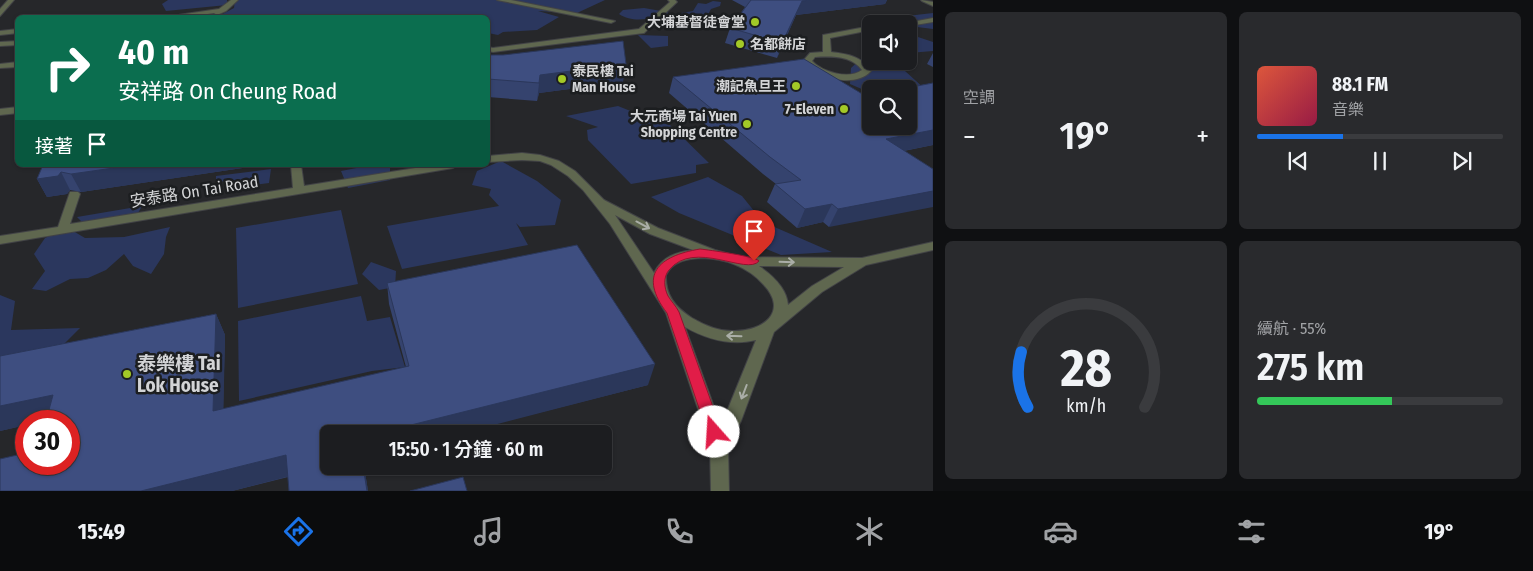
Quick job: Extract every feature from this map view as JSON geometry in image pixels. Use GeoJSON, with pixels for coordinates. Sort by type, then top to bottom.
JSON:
{"type":"FeatureCollection","features":[{"type":"Feature","properties":{"kind":"street"},"geometry":{"type":"LineString","coordinates":[[0,14],[11,0]]}},
{"type":"Feature","properties":{"kind":"street"},"geometry":{"type":"LineString","coordinates":[[214,15],[224,10],[235,0]]}},
{"type":"Feature","properties":{"kind":"street"},"geometry":{"type":"LineString","coordinates":[[500,0],[611,21]]}},
{"type":"Feature","properties":{"kind":"street"},"geometry":{"type":"LineString","coordinates":[[490,49],[641,31],[674,2],[671,0]]}},
{"type":"Feature","properties":{"kind":"street"},"geometry":{"type":"LineString","coordinates":[[924,0],[933,4]]}},
{"type":"Feature","properties":{"kind":"street"},"geometry":{"type":"LineString","coordinates":[[185,15],[224,10]]}},
{"type":"Feature","properties":{"kind":"street"},"geometry":{"type":"LineString","coordinates":[[917,22],[933,20]]}},
{"type":"Feature","properties":{"kind":"street"},"geometry":{"type":"LineString","coordinates":[[827,54],[826,37],[862,30]]}},
{"type":"Feature","properties":{"kind":"street"},"geometry":{"type":"LineString","coordinates":[[0,33],[15,31]]}},
{"type":"Feature","properties":{"kind":"street"},"geometry":{"type":"LineString","coordinates":[[0,44],[15,43]]}},
{"type":"Feature","properties":{"kind":"street"},"geometry":{"type":"LineString","coordinates":[[827,54],[855,60],[861,63],[867,70],[860,76],[832,75],[815,69],[807,61],[813,55],[827,54]]}},
{"type":"Feature","properties":{"kind":"street"},"geometry":{"type":"LineString","coordinates":[[0,66],[15,64]]}},
{"type":"Feature","properties":{"kind":"street"},"geometry":{"type":"LineString","coordinates":[[0,112],[15,110]]}},
{"type":"Feature","properties":{"kind":"street"},"geometry":{"type":"LineString","coordinates":[[490,159],[522,156],[554,162],[575,177],[600,202],[673,312],[690,324],[703,330],[731,337],[751,336],[773,326],[817,289],[862,262]]}},
{"type":"Feature","properties":{"kind":"street"},"geometry":{"type":"LineString","coordinates":[[296,167],[299,190]]}},
{"type":"Feature","properties":{"kind":"street","name":"安泰路 On Tai Road"},"geometry":{"type":"LineString","coordinates":[[0,240],[426,167]]}},
{"type":"Feature","properties":{"kind":"street"},"geometry":{"type":"LineString","coordinates":[[63,229],[74,194]]}},
{"type":"Feature","properties":{"kind":"street"},"geometry":{"type":"LineString","coordinates":[[600,202],[654,230],[719,255],[738,260],[799,263],[862,262],[933,246]]}},
{"type":"Feature","properties":{"kind":"street"},"geometry":{"type":"LineString","coordinates":[[662,298],[658,284],[661,272],[669,262],[682,256],[700,253],[719,255]]}},
{"type":"Feature","properties":{"kind":"street"},"geometry":{"type":"LineString","coordinates":[[719,445],[733,421],[782,309],[779,295],[771,282],[756,270],[738,260]]}},
{"type":"Feature","properties":{"kind":"street"},"geometry":{"type":"LineString","coordinates":[[673,312],[719,445],[720,491]]}},
{"type":"Feature","properties":{"kind":"shaded area"},"geometry":{"type":"Polygon","coordinates":[[[168,0],[227,0],[227,5],[166,11],[162,4],[168,0]]]}},
{"type":"Feature","properties":{"kind":"shaded area"},"geometry":{"type":"Polygon","coordinates":[[[235,0],[605,0],[577,13],[538,11],[559,17],[537,30],[503,32],[498,35],[490,33],[490,15],[221,15],[234,8],[235,0]]]}},
{"type":"Feature","properties":{"kind":"shaded area"},"geometry":{"type":"Polygon","coordinates":[[[713,1],[721,2],[720,6],[711,9],[704,22],[679,17],[681,13],[693,11],[698,3],[706,4],[713,1]]]}},
{"type":"Feature","properties":{"kind":"shaded area"},"geometry":{"type":"Polygon","coordinates":[[[644,8],[667,12],[674,16],[632,19],[619,14],[623,10],[644,8]]]}},
{"type":"Feature","properties":{"kind":"shaded area"},"geometry":{"type":"Polygon","coordinates":[[[933,13],[933,29],[917,27],[917,15],[915,15],[933,13]]]}},
{"type":"Feature","properties":{"kind":"shaded area"},"geometry":{"type":"Polygon","coordinates":[[[638,35],[668,36],[668,46],[651,48],[638,35]]]}},
{"type":"Feature","properties":{"kind":"shaded area"},"geometry":{"type":"Polygon","coordinates":[[[917,37],[933,42],[933,51],[917,52],[917,37]]]}},
{"type":"Feature","properties":{"kind":"shaded area"},"geometry":{"type":"Polygon","coordinates":[[[862,58],[862,70],[905,70],[915,80],[862,80],[862,89],[850,84],[851,68],[862,58]]]}},
{"type":"Feature","properties":{"kind":"shaded area"},"geometry":{"type":"Polygon","coordinates":[[[917,82],[926,90],[917,90],[917,82]]]}},
{"type":"Feature","properties":{"kind":"shaded area"},"geometry":{"type":"Polygon","coordinates":[[[618,106],[638,114],[632,119],[638,118],[670,125],[709,163],[696,165],[696,173],[631,184],[588,140],[587,130],[598,127],[566,116],[618,106]]]}},
{"type":"Feature","properties":{"kind":"shaded area"},"geometry":{"type":"Polygon","coordinates":[[[501,161],[537,181],[561,200],[555,225],[520,227],[516,223],[528,245],[402,269],[387,226],[499,206],[489,195],[491,189],[472,185],[477,171],[501,161]]]}},
{"type":"Feature","properties":{"kind":"shaded area"},"geometry":{"type":"Polygon","coordinates":[[[362,167],[390,167],[390,180],[348,188],[341,171],[362,167]]]}},
{"type":"Feature","properties":{"kind":"shaded area"},"geometry":{"type":"Polygon","coordinates":[[[271,169],[269,183],[238,187],[216,179],[216,176],[271,169]]]}},
{"type":"Feature","properties":{"kind":"shaded area"},"geometry":{"type":"Polygon","coordinates":[[[708,177],[742,196],[763,222],[832,252],[781,255],[679,213],[651,197],[708,177]]]}},
{"type":"Feature","properties":{"kind":"shaded area"},"geometry":{"type":"Polygon","coordinates":[[[142,206],[133,222],[87,227],[77,217],[142,206]]]}},
{"type":"Feature","properties":{"kind":"shaded area"},"geometry":{"type":"Polygon","coordinates":[[[341,210],[358,284],[238,308],[236,228],[341,210]]]}},
{"type":"Feature","properties":{"kind":"shaded area"},"geometry":{"type":"Polygon","coordinates":[[[170,227],[166,237],[164,254],[151,274],[133,266],[124,254],[106,270],[88,278],[70,279],[46,291],[32,289],[45,271],[34,254],[45,238],[68,228],[85,238],[124,237],[170,227]]]}},
{"type":"Feature","properties":{"kind":"shaded area"},"geometry":{"type":"Polygon","coordinates":[[[371,262],[396,271],[395,287],[379,290],[362,274],[371,262]]]}},
{"type":"Feature","properties":{"kind":"shaded area"},"geometry":{"type":"Polygon","coordinates":[[[0,295],[15,301],[11,330],[80,328],[48,360],[0,383],[0,295]]]}},
{"type":"Feature","properties":{"kind":"shaded area"},"geometry":{"type":"Polygon","coordinates":[[[361,296],[367,321],[390,317],[405,367],[372,371],[239,401],[238,321],[361,296]]]}},
{"type":"Feature","properties":{"kind":"building"},"geometry":{"type":"Polygon","coordinates":[[[751,0],[810,0],[802,1],[782,43],[730,28],[751,0]]]}},
{"type":"Feature","properties":{"kind":"building"},"geometry":{"type":"Polygon","coordinates":[[[623,41],[626,64],[540,75],[539,83],[490,79],[490,55],[623,41]]]}},
{"type":"Feature","properties":{"kind":"building"},"geometry":{"type":"Polygon","coordinates":[[[804,59],[862,94],[862,135],[907,135],[886,139],[933,169],[933,191],[838,209],[832,204],[805,209],[775,184],[801,180],[770,157],[673,77],[804,59]]]}},
{"type":"Feature","properties":{"kind":"building"},"geometry":{"type":"Polygon","coordinates":[[[933,83],[933,130],[917,133],[917,86],[933,83]]]}},
{"type":"Feature","properties":{"kind":"building"},"geometry":{"type":"Polygon","coordinates":[[[42,167],[121,167],[71,174],[61,172],[58,176],[37,179],[42,167]]]}},
{"type":"Feature","properties":{"kind":"building","name":"泰樂樓 Tai Lok House"},"geometry":{"type":"Polygon","coordinates":[[[577,245],[655,364],[411,425],[320,425],[320,475],[364,475],[367,491],[289,491],[286,455],[141,491],[0,491],[0,459],[15,456],[15,475],[80,475],[80,410],[49,410],[53,395],[0,406],[0,356],[216,314],[213,411],[409,366],[387,283],[577,245]]]}},
{"type":"Feature","properties":{"kind":"building"},"geometry":{"type":"Polygon","coordinates":[[[463,477],[467,491],[410,491],[463,477]]]}},
{"type":"Feature","properties":{"kind":"place","name":"大埔基督徒會堂"},"geometry":{"type":"Point","coordinates":[755,22]}},
{"type":"Feature","properties":{"kind":"place","name":"名都餅店"},"geometry":{"type":"Point","coordinates":[740,44]}},
{"type":"Feature","properties":{"kind":"place","name":"泰民樓 Tai Man House"},"geometry":{"type":"Point","coordinates":[562,79]}},
{"type":"Feature","properties":{"kind":"place","name":"潮記魚旦王"},"geometry":{"type":"Point","coordinates":[796,86]}},
{"type":"Feature","properties":{"kind":"place","name":"7-Eleven"},"geometry":{"type":"Point","coordinates":[844,109]}},
{"type":"Feature","properties":{"kind":"place","name":"大元商場 Tai Yuen Shopping Centre"},"geometry":{"type":"Point","coordinates":[747,124]}},
{"type":"Feature","properties":{"kind":"place","name":"泰樂樓 Tai Lok House"},"geometry":{"type":"Point","coordinates":[127,374]}},
{"type":"Feature","properties":{"kind":"route"},"geometry":{"type":"LineString","coordinates":[[714,432],[673,312],[662,298],[658,284],[661,272],[669,262],[682,256],[700,253],[754,261]]}}]}
